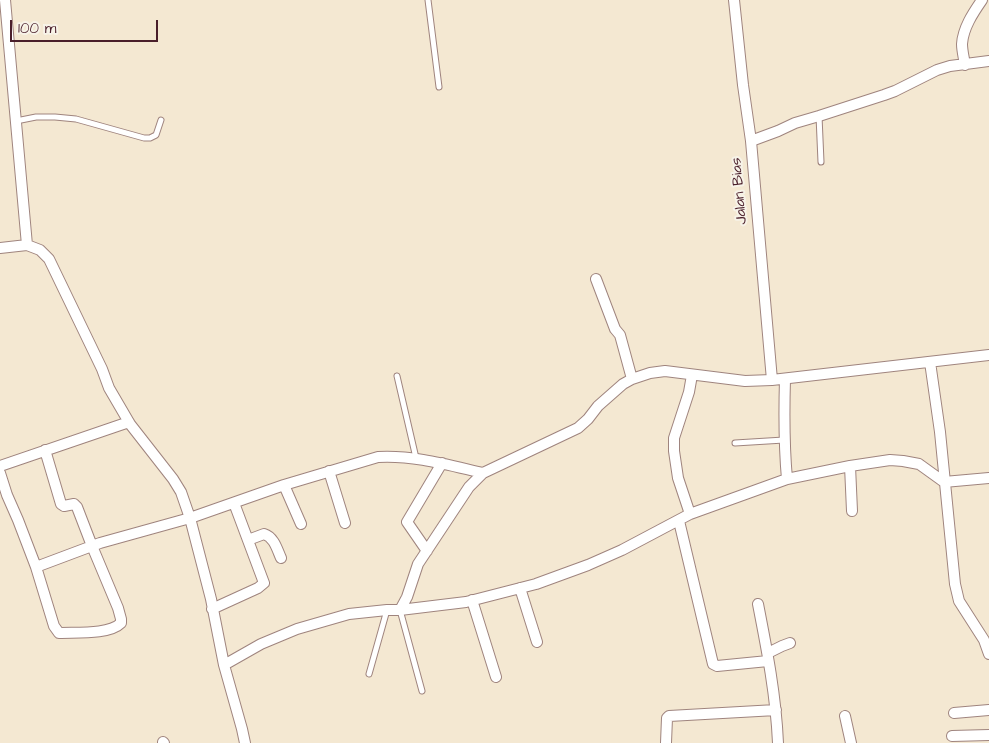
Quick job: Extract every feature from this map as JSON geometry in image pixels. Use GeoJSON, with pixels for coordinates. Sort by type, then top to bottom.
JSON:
{"type":"FeatureCollection","features":[{"type":"Feature","properties":{"kind":"street"},"geometry":{"type":"LineString","coordinates":[[5,0],[27,245]]}},
{"type":"Feature","properties":{"kind":"street","name":"Jalan Bias"},"geometry":{"type":"LineString","coordinates":[[734,0],[751,141],[772,380]]}},
{"type":"Feature","properties":{"kind":"street"},"geometry":{"type":"LineString","coordinates":[[965,65],[962,47],[963,34],[969,20],[982,0]]}},
{"type":"Feature","properties":{"kind":"street"},"geometry":{"type":"LineString","coordinates":[[751,141],[795,123],[895,91],[937,70],[950,66],[989,61]]}},
{"type":"Feature","properties":{"kind":"street"},"geometry":{"type":"LineString","coordinates":[[0,248],[27,245],[40,250],[49,259],[94,350],[110,388],[129,422],[173,478],[181,492],[190,518],[211,599],[224,666],[245,743]]}},
{"type":"Feature","properties":{"kind":"street"},"geometry":{"type":"LineString","coordinates":[[596,279],[615,329],[620,335],[632,379]]}},
{"type":"Feature","properties":{"kind":"street"},"geometry":{"type":"LineString","coordinates":[[400,610],[407,597],[418,564],[469,487],[483,473],[578,428],[598,406],[623,384],[632,379],[650,373],[665,371],[745,381],[772,380],[989,355]]}},
{"type":"Feature","properties":{"kind":"street"},"geometry":{"type":"LineString","coordinates":[[930,362],[940,432],[955,584],[959,601],[984,640],[989,654]]}},
{"type":"Feature","properties":{"kind":"street"},"geometry":{"type":"LineString","coordinates":[[690,514],[678,478],[674,438],[689,392],[692,374]]}},
{"type":"Feature","properties":{"kind":"street"},"geometry":{"type":"LineString","coordinates":[[785,379],[784,440],[787,479]]}},
{"type":"Feature","properties":{"kind":"street"},"geometry":{"type":"LineString","coordinates":[[0,466],[129,422]]}},
{"type":"Feature","properties":{"kind":"street"},"geometry":{"type":"LineString","coordinates":[[0,473],[36,567],[56,631],[59,633],[103,631],[118,626],[121,623],[121,619],[112,593],[76,506],[74,504],[64,506],[61,504],[46,450]]}},
{"type":"Feature","properties":{"kind":"street"},"geometry":{"type":"LineString","coordinates":[[36,567],[92,546],[190,518],[329,471],[378,457],[416,458],[483,473]]}},
{"type":"Feature","properties":{"kind":"street"},"geometry":{"type":"LineString","coordinates":[[224,666],[261,644],[297,629],[349,614],[400,610],[472,600],[536,584],[622,550],[690,514],[787,479],[890,460],[919,464],[944,482],[989,478]]}},
{"type":"Feature","properties":{"kind":"street"},"geometry":{"type":"LineString","coordinates":[[426,551],[407,522],[442,464]]}},
{"type":"Feature","properties":{"kind":"street"},"geometry":{"type":"LineString","coordinates":[[850,466],[852,511]]}},
{"type":"Feature","properties":{"kind":"street"},"geometry":{"type":"LineString","coordinates":[[329,471],[345,524]]}},
{"type":"Feature","properties":{"kind":"street"},"geometry":{"type":"LineString","coordinates":[[284,486],[301,524]]}},
{"type":"Feature","properties":{"kind":"street"},"geometry":{"type":"LineString","coordinates":[[212,609],[258,588],[264,583],[234,503]]}},
{"type":"Feature","properties":{"kind":"street"},"geometry":{"type":"LineString","coordinates":[[680,520],[713,664],[717,666],[768,657],[782,646],[790,644]]}},
{"type":"Feature","properties":{"kind":"street"},"geometry":{"type":"LineString","coordinates":[[248,540],[267,534],[281,558]]}},
{"type":"Feature","properties":{"kind":"street"},"geometry":{"type":"LineString","coordinates":[[520,588],[537,642]]}},
{"type":"Feature","properties":{"kind":"street"},"geometry":{"type":"LineString","coordinates":[[472,600],[496,677]]}},
{"type":"Feature","properties":{"kind":"street"},"geometry":{"type":"LineString","coordinates":[[758,604],[776,710],[778,743]]}},
{"type":"Feature","properties":{"kind":"street"},"geometry":{"type":"LineString","coordinates":[[666,743],[667,718],[669,716],[776,710]]}},
{"type":"Feature","properties":{"kind":"street"},"geometry":{"type":"LineString","coordinates":[[954,713],[989,710]]}},
{"type":"Feature","properties":{"kind":"street"},"geometry":{"type":"LineString","coordinates":[[845,716],[851,743]]}},
{"type":"Feature","properties":{"kind":"street"},"geometry":{"type":"LineString","coordinates":[[952,736],[989,735]]}},
{"type":"Feature","properties":{"kind":"lane"},"geometry":{"type":"LineString","coordinates":[[428,0],[439,87]]}},
{"type":"Feature","properties":{"kind":"lane"},"geometry":{"type":"LineString","coordinates":[[819,116],[821,162]]}},
{"type":"Feature","properties":{"kind":"lane"},"geometry":{"type":"LineString","coordinates":[[16,121],[36,117],[76,119],[150,138],[156,135],[161,120]]}},
{"type":"Feature","properties":{"kind":"lane"},"geometry":{"type":"LineString","coordinates":[[397,376],[416,458]]}},
{"type":"Feature","properties":{"kind":"lane"},"geometry":{"type":"LineString","coordinates":[[735,443],[784,440]]}},
{"type":"Feature","properties":{"kind":"lane"},"geometry":{"type":"LineString","coordinates":[[369,674],[387,610]]}},
{"type":"Feature","properties":{"kind":"lane"},"geometry":{"type":"LineString","coordinates":[[400,610],[422,691]]}}]}
